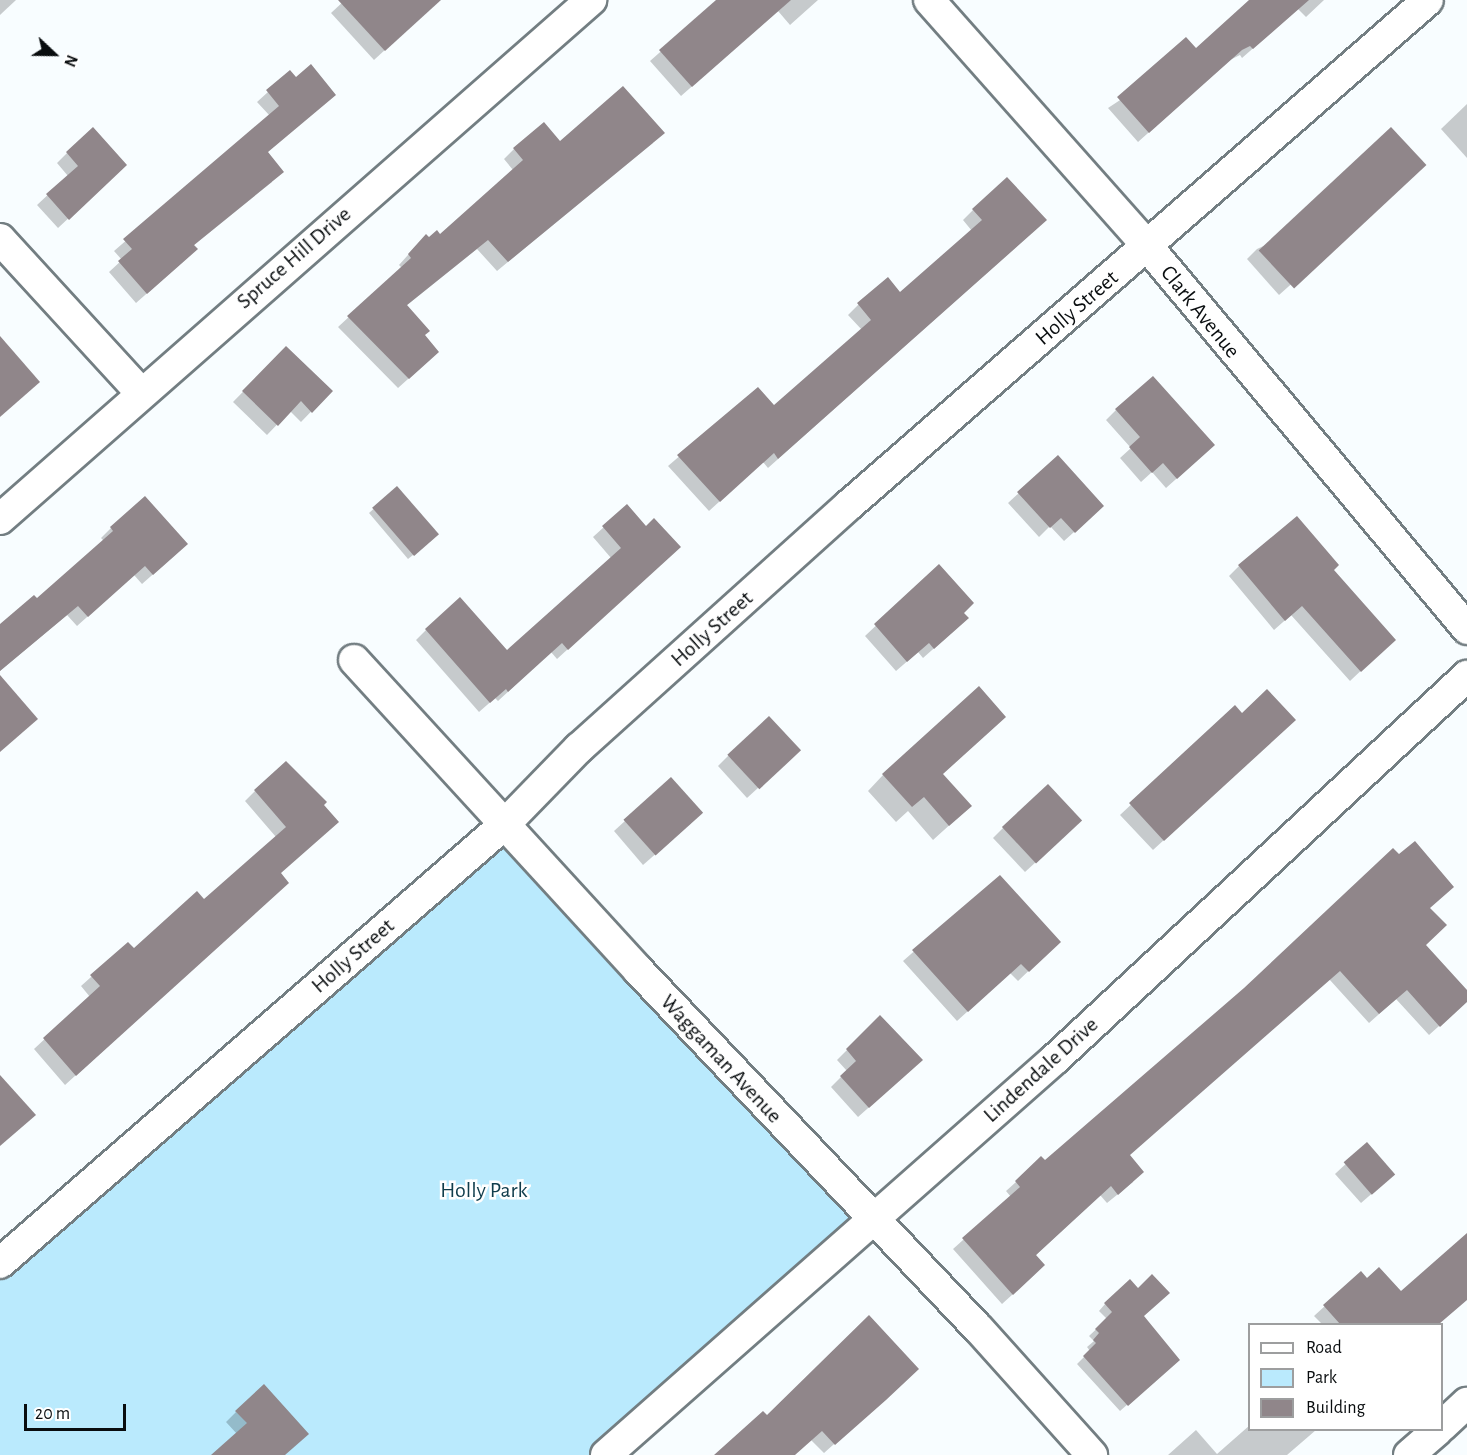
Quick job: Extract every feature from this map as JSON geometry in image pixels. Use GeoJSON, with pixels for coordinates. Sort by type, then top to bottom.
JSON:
{"type":"FeatureCollection","features":[{"type":"Feature","properties":{"kind":"street","name":"Spruce Hill Drive"},"geometry":{"type":"LineString","coordinates":[[0,519],[140,392],[591,0]]}},
{"type":"Feature","properties":{"kind":"street","name":"Clark Avenue"},"geometry":{"type":"LineString","coordinates":[[929,0],[1148,247],[1467,628]]}},
{"type":"Feature","properties":{"kind":"street","name":"Holly Street"},"geometry":{"type":"LineString","coordinates":[[0,1263],[505,824],[579,748],[832,520],[1148,247],[1428,0]]}},
{"type":"Feature","properties":{"kind":"street"},"geometry":{"type":"LineString","coordinates":[[0,239],[140,392]]}},
{"type":"Feature","properties":{"kind":"street","name":"Waggaman Avenue"},"geometry":{"type":"LineString","coordinates":[[354,660],[718,1056],[874,1217],[1092,1455]]}},
{"type":"Feature","properties":{"kind":"street","name":"Lindendale Drive"},"geometry":{"type":"LineString","coordinates":[[606,1455],[1055,1059],[1467,676]]}},
{"type":"Feature","properties":{"kind":"street"},"geometry":{"type":"LineString","coordinates":[[1443,1425],[1467,1403]]}},
{"type":"Feature","properties":{"kind":"street"},"geometry":{"type":"LineString","coordinates":[[1409,1455],[1437,1431]]}},
{"type":"Feature","properties":{"kind":"green space","name":"Holly Park"},"geometry":{"type":"Polygon","coordinates":[[[505,824],[874,1217],[606,1455],[0,1455],[0,1263],[505,824]]]}},
{"type":"Feature","properties":{"kind":"building"},"geometry":{"type":"Polygon","coordinates":[[[338,0],[441,0],[385,51],[338,0]]]}},
{"type":"Feature","properties":{"kind":"building"},"geometry":{"type":"Polygon","coordinates":[[[716,0],[791,0],[692,87],[659,50],[716,0]]]}},
{"type":"Feature","properties":{"kind":"building"},"geometry":{"type":"Polygon","coordinates":[[[1249,0],[1309,0],[1253,49],[1250,46],[1242,50],[1149,133],[1117,97],[1186,37],[1196,48],[1249,0]]]}},
{"type":"Feature","properties":{"kind":"building"},"geometry":{"type":"Polygon","coordinates":[[[311,64],[336,95],[268,152],[284,172],[194,245],[198,249],[147,294],[118,261],[132,249],[123,239],[279,106],[266,90],[290,70],[296,77],[311,64]]]}},
{"type":"Feature","properties":{"kind":"building"},"geometry":{"type":"Polygon","coordinates":[[[623,86],[665,133],[508,262],[488,240],[407,305],[430,331],[425,335],[439,352],[409,379],[347,316],[411,258],[408,254],[426,234],[429,237],[437,230],[440,234],[523,160],[513,148],[544,122],[560,141],[623,86]]]}},
{"type":"Feature","properties":{"kind":"building"},"geometry":{"type":"Polygon","coordinates":[[[93,127],[127,165],[69,220],[46,194],[78,166],[66,152],[93,127]]]}},
{"type":"Feature","properties":{"kind":"building"},"geometry":{"type":"Polygon","coordinates":[[[1391,127],[1426,165],[1294,288],[1259,250],[1391,127]]]}},
{"type":"Feature","properties":{"kind":"building"},"geometry":{"type":"Polygon","coordinates":[[[1007,177],[1047,220],[778,459],[774,453],[720,502],[677,455],[758,387],[774,405],[871,320],[857,303],[888,277],[900,292],[982,220],[972,209],[1007,177]]]}},
{"type":"Feature","properties":{"kind":"building"},"geometry":{"type":"Polygon","coordinates":[[[0,336],[40,382],[0,417],[0,336]]]}},
{"type":"Feature","properties":{"kind":"building"},"geometry":{"type":"Polygon","coordinates":[[[286,346],[333,391],[312,413],[301,401],[278,426],[242,391],[286,346]]]}},
{"type":"Feature","properties":{"kind":"building"},"geometry":{"type":"Polygon","coordinates":[[[1153,376],[1215,445],[1177,479],[1163,463],[1152,473],[1129,447],[1140,437],[1115,409],[1153,376]]]}},
{"type":"Feature","properties":{"kind":"building"},"geometry":{"type":"Polygon","coordinates":[[[1058,455],[1104,506],[1075,533],[1061,518],[1050,528],[1017,492],[1058,455]]]}},
{"type":"Feature","properties":{"kind":"building"},"geometry":{"type":"Polygon","coordinates":[[[397,486],[439,534],[414,556],[372,508],[397,486]]]}},
{"type":"Feature","properties":{"kind":"building"},"geometry":{"type":"Polygon","coordinates":[[[145,496],[188,544],[153,575],[145,566],[88,617],[78,606],[0,671],[0,624],[34,595],[37,598],[113,531],[110,527],[145,496]]]}},
{"type":"Feature","properties":{"kind":"building"},"geometry":{"type":"Polygon","coordinates":[[[627,504],[646,526],[654,518],[681,547],[568,650],[562,643],[508,692],[506,689],[490,703],[425,629],[460,597],[507,650],[621,548],[602,526],[627,504]]]}},
{"type":"Feature","properties":{"kind":"building"},"geometry":{"type":"Polygon","coordinates":[[[1297,516],[1339,565],[1334,570],[1396,640],[1361,672],[1302,606],[1285,621],[1238,565],[1297,516]]]}},
{"type":"Feature","properties":{"kind":"building"},"geometry":{"type":"Polygon","coordinates":[[[939,564],[974,603],[964,613],[969,618],[934,649],[929,643],[907,662],[874,624],[939,564]]]}},
{"type":"Feature","properties":{"kind":"building"},"geometry":{"type":"Polygon","coordinates":[[[0,675],[38,719],[0,752],[0,675]]]}},
{"type":"Feature","properties":{"kind":"building"},"geometry":{"type":"Polygon","coordinates":[[[979,686],[1006,717],[943,774],[972,806],[949,826],[924,797],[912,807],[882,774],[979,686]]]}},
{"type":"Feature","properties":{"kind":"building"},"geometry":{"type":"Polygon","coordinates":[[[1267,689],[1296,720],[1164,841],[1129,803],[1235,705],[1242,713],[1267,689]]]}},
{"type":"Feature","properties":{"kind":"building"},"geometry":{"type":"Polygon","coordinates":[[[769,716],[801,750],[759,789],[727,755],[769,716]]]}},
{"type":"Feature","properties":{"kind":"building"},"geometry":{"type":"Polygon","coordinates":[[[286,761],[327,802],[324,805],[339,822],[281,873],[289,883],[76,1076],[43,1038],[100,986],[90,975],[128,942],[134,948],[197,891],[204,899],[286,827],[254,790],[286,761]]]}},
{"type":"Feature","properties":{"kind":"building"},"geometry":{"type":"Polygon","coordinates":[[[671,777],[703,813],[656,855],[623,820],[671,777]]]}},
{"type":"Feature","properties":{"kind":"building"},"geometry":{"type":"Polygon","coordinates":[[[1048,784],[1082,821],[1036,864],[1002,827],[1048,784]]]}},
{"type":"Feature","properties":{"kind":"building"},"geometry":{"type":"Polygon","coordinates":[[[1415,841],[1454,887],[1430,908],[1447,925],[1426,945],[1467,990],[1467,1002],[1440,1027],[1407,990],[1379,1014],[1340,971],[1130,1155],[1144,1172],[1118,1195],[1111,1186],[1036,1255],[1045,1265],[1013,1295],[962,1238],[1020,1187],[1015,1181],[1041,1156],[1045,1160],[1244,988],[1393,848],[1399,854],[1415,841]]]}},
{"type":"Feature","properties":{"kind":"building"},"geometry":{"type":"Polygon","coordinates":[[[1000,875],[1061,942],[1029,972],[1021,964],[968,1012],[912,950],[1000,875]]]}},
{"type":"Feature","properties":{"kind":"building"},"geometry":{"type":"Polygon","coordinates":[[[880,1015],[923,1060],[869,1108],[840,1076],[856,1061],[846,1049],[880,1015]]]}},
{"type":"Feature","properties":{"kind":"building"},"geometry":{"type":"Polygon","coordinates":[[[0,1075],[36,1115],[0,1146],[0,1075]]]}},
{"type":"Feature","properties":{"kind":"building"},"geometry":{"type":"Polygon","coordinates":[[[1367,1142],[1395,1174],[1372,1195],[1344,1162],[1367,1142]]]}},
{"type":"Feature","properties":{"kind":"building"},"geometry":{"type":"Polygon","coordinates":[[[1467,1233],[1467,1300],[1440,1323],[1339,1323],[1323,1305],[1361,1271],[1367,1278],[1379,1267],[1401,1291],[1467,1233]]]}},
{"type":"Feature","properties":{"kind":"building"},"geometry":{"type":"Polygon","coordinates":[[[1152,1274],[1170,1293],[1144,1316],[1180,1360],[1128,1406],[1083,1356],[1096,1343],[1093,1340],[1099,1333],[1095,1329],[1112,1312],[1104,1303],[1130,1279],[1138,1288],[1152,1274]]]}},
{"type":"Feature","properties":{"kind":"building"},"geometry":{"type":"Polygon","coordinates":[[[869,1315],[919,1369],[886,1400],[835,1445],[822,1431],[795,1455],[714,1455],[763,1411],[767,1415],[869,1315]]]}},
{"type":"Feature","properties":{"kind":"building"},"geometry":{"type":"Polygon","coordinates":[[[264,1384],[309,1434],[285,1455],[211,1455],[247,1423],[235,1411],[264,1384]]]}}]}
